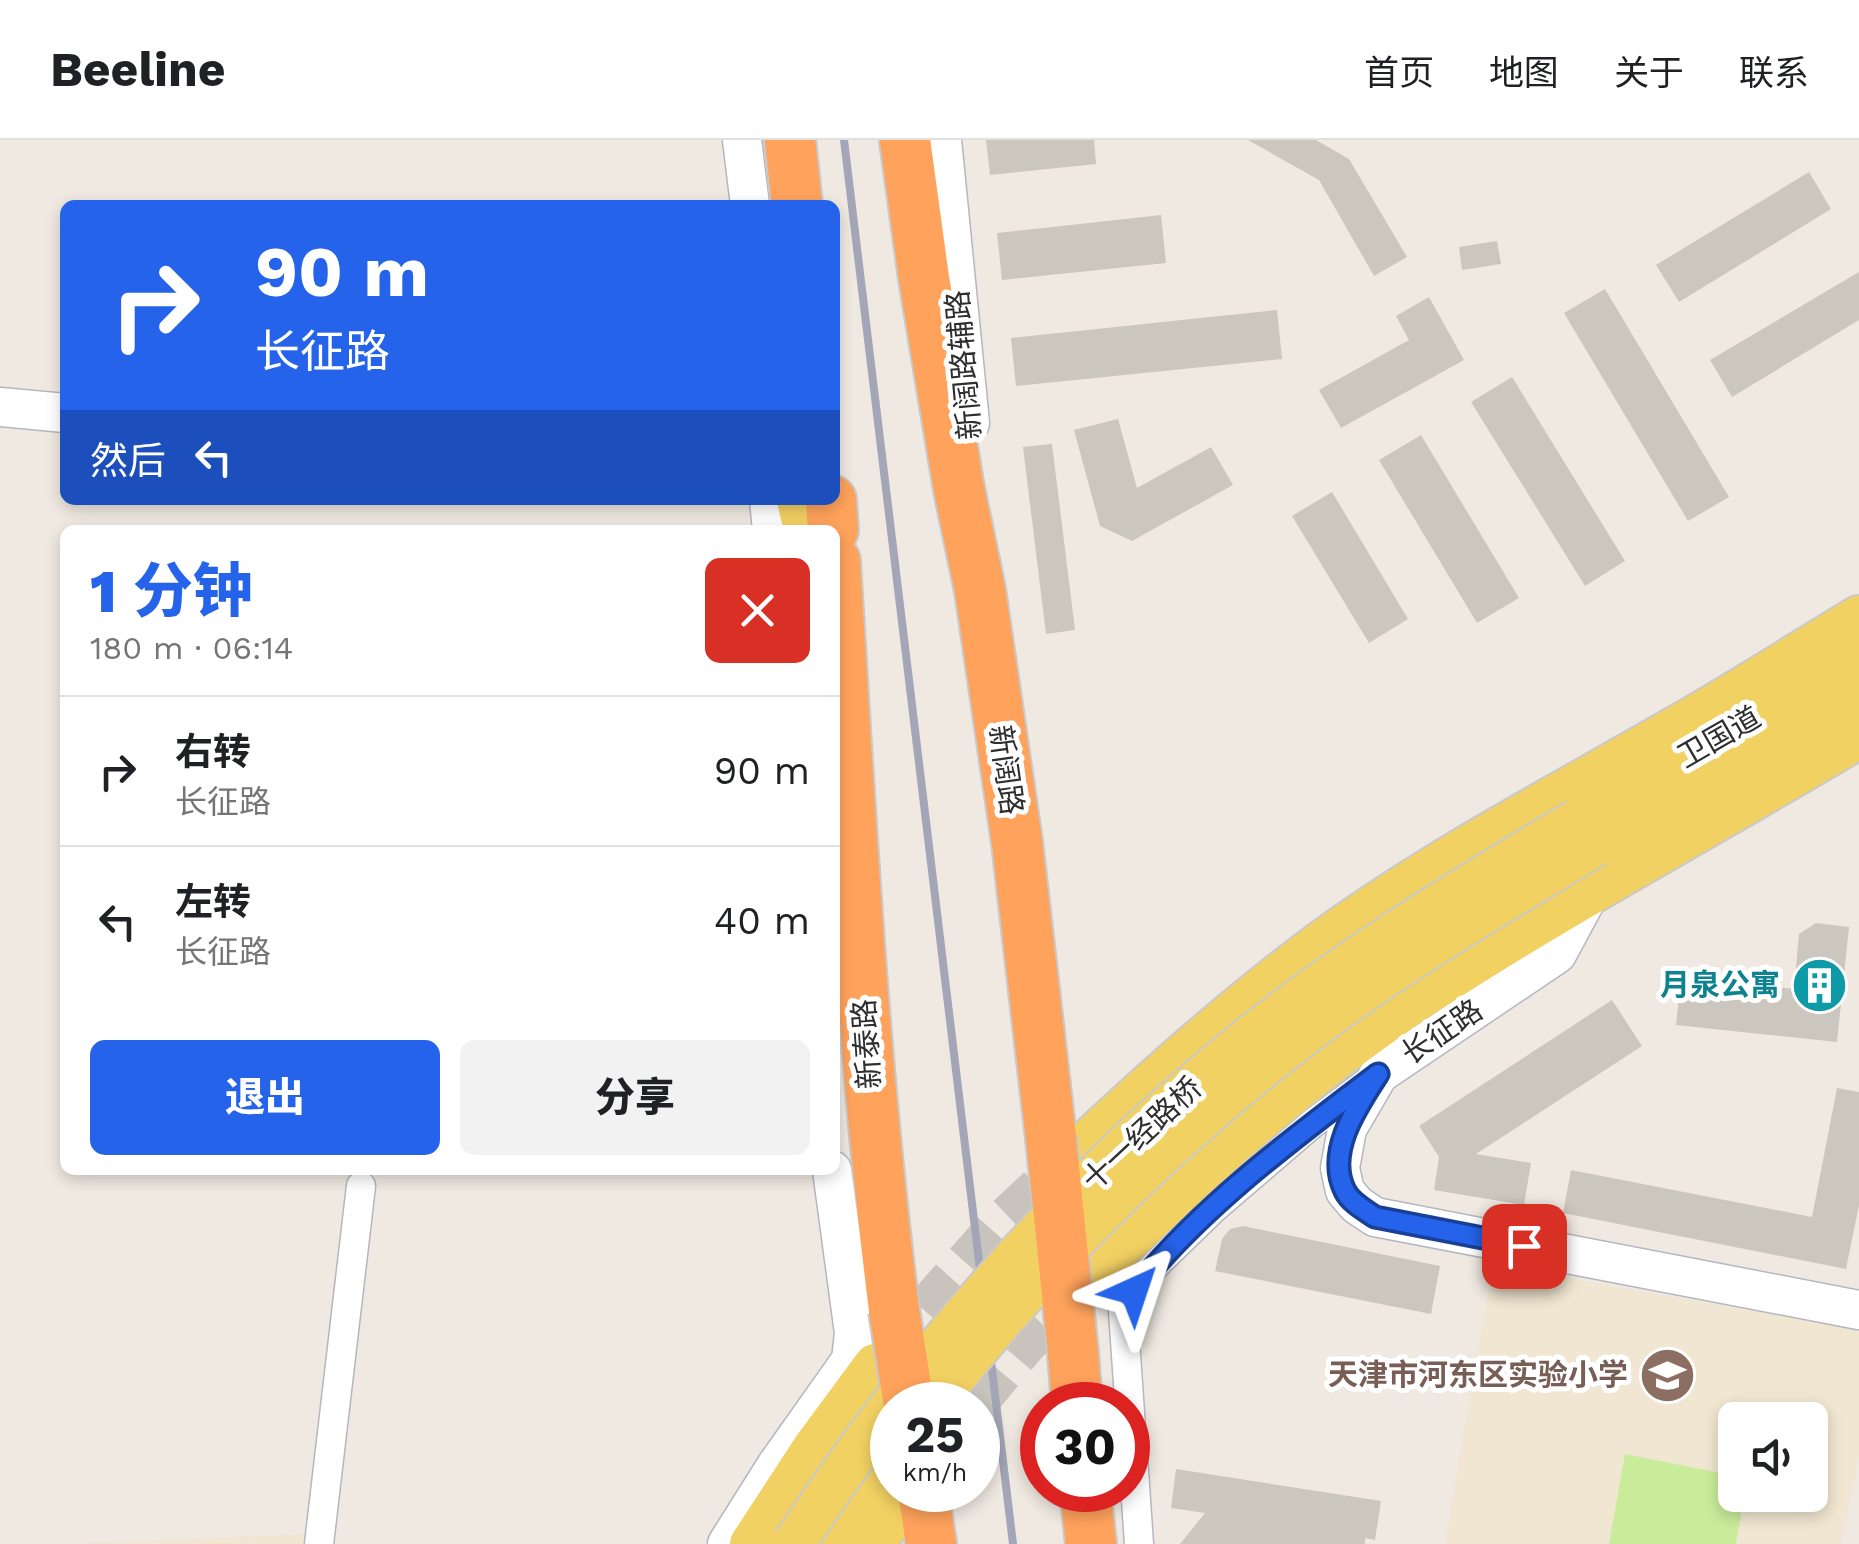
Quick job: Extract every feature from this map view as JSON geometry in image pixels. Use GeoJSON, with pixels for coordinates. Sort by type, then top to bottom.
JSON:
{"type":"FeatureCollection","features":[{"type":"Feature","properties":{"kind":"highway"},"geometry":{"type":"LineString","coordinates":[[790,140],[796,200]]}},
{"type":"Feature","properties":{"kind":"highway","name":"新阔路"},"geometry":{"type":"LineString","coordinates":[[905,140],[958,489],[980,590],[1017,842],[1068,1141],[1075,1382]]}},
{"type":"Feature","properties":{"kind":"highway","name":"新泰路"},"geometry":{"type":"LineString","coordinates":[[840,719],[877,1178],[905,1382]]}},
{"type":"Feature","properties":{"kind":"highway"},"geometry":{"type":"LineString","coordinates":[[1088,1512],[1090,1544]]}},
{"type":"Feature","properties":{"kind":"main road"},"geometry":{"type":"LineString","coordinates":[[1068,1141],[1316,947],[1392,894],[1572,822],[1684,723],[1859,617]]}},
{"type":"Feature","properties":{"kind":"main road","name":"卫国道"},"geometry":{"type":"LineString","coordinates":[[1572,822],[1859,654]]}},
{"type":"Feature","properties":{"kind":"main road","name":"卫国道"},"geometry":{"type":"LineString","coordinates":[[1572,822],[1859,692]]}},
{"type":"Feature","properties":{"kind":"main road"},"geometry":{"type":"LineString","coordinates":[[1098,1270],[1183,1187],[1326,1066],[1426,994],[1594,888],[1743,807],[1859,736]]}},
{"type":"Feature","properties":{"kind":"main road","name":"十一经路桥"},"geometry":{"type":"LineString","coordinates":[[951,1382],[1011,1310],[1099,1216],[1178,1141],[1305,1034],[1464,925],[1572,822]]}},
{"type":"Feature","properties":{"kind":"main road","name":"十一经路桥"},"geometry":{"type":"LineString","coordinates":[[794,1544],[832,1485],[938,1347],[1002,1272],[1161,1113],[1226,1056],[1349,964],[1456,892],[1572,822]]}},
{"type":"Feature","properties":{"kind":"main road"},"geometry":{"type":"LineString","coordinates":[[751,1544],[863,1363]]}},
{"type":"Feature","properties":{"kind":"main road"},"geometry":{"type":"LineString","coordinates":[[832,1544],[870,1488]]}},
{"type":"Feature","properties":{"kind":"street"},"geometry":{"type":"LineString","coordinates":[[742,140],[749,200]]}},
{"type":"Feature","properties":{"kind":"street","name":"新阔路辅路"},"geometry":{"type":"LineString","coordinates":[[942,140],[969,415],[980,590]]}},
{"type":"Feature","properties":{"kind":"street"},"geometry":{"type":"LineString","coordinates":[[0,407],[60,413]]}},
{"type":"Feature","properties":{"kind":"street"},"geometry":{"type":"LineString","coordinates":[[1572,822],[1594,888]]}},
{"type":"Feature","properties":{"kind":"street","name":"长征路"},"geometry":{"type":"LineString","coordinates":[[1594,888],[1558,954],[1378,1074],[1347,1129],[1340,1168],[1345,1191],[1375,1217],[1859,1310]]}},
{"type":"Feature","properties":{"kind":"street"},"geometry":{"type":"LineString","coordinates":[[1139,1544],[1123,1311],[1148,1274],[1214,1209],[1312,1124],[1378,1074]]}},
{"type":"Feature","properties":{"kind":"street"},"geometry":{"type":"LineString","coordinates":[[726,1544],[776,1466],[863,1363],[854,1334],[833,1175]]}},
{"type":"Feature","properties":{"kind":"street"},"geometry":{"type":"LineString","coordinates":[[319,1544],[361,1186]]}},
{"type":"Feature","properties":{"kind":"shaded area","name":"天津市河东区实验小学"},"geometry":{"type":"Polygon","coordinates":[[[1493,1265],[1859,1330],[1859,1455],[1841,1544],[1445,1544],[1493,1265]]]}},
{"type":"Feature","properties":{"kind":"shaded area"},"geometry":{"type":"Polygon","coordinates":[[[317,1534],[317,1544],[74,1544],[317,1534]]]}},
{"type":"Feature","properties":{"kind":"green space"},"geometry":{"type":"Polygon","coordinates":[[[1625,1454],[1718,1473],[1718,1512],[1741,1512],[1736,1544],[1609,1544],[1625,1454]]]}},
{"type":"Feature","properties":{"kind":"building"},"geometry":{"type":"Polygon","coordinates":[[[986,140],[1094,140],[1096,164],[990,175],[986,140]]]}},
{"type":"Feature","properties":{"kind":"building"},"geometry":{"type":"Polygon","coordinates":[[[1248,140],[1316,140],[1349,159],[1407,257],[1374,276],[1319,180],[1248,140]]]}},
{"type":"Feature","properties":{"kind":"building"},"geometry":{"type":"Polygon","coordinates":[[[1809,172],[1831,209],[1679,302],[1656,265],[1809,172]]]}},
{"type":"Feature","properties":{"kind":"building"},"geometry":{"type":"Polygon","coordinates":[[[1161,215],[1166,263],[1002,280],[997,233],[1161,215]]]}},
{"type":"Feature","properties":{"kind":"building"},"geometry":{"type":"Polygon","coordinates":[[[1497,241],[1501,264],[1462,270],[1459,247],[1497,241]]]}},
{"type":"Feature","properties":{"kind":"building"},"geometry":{"type":"Polygon","coordinates":[[[1859,272],[1859,320],[1732,397],[1710,360],[1859,272]]]}},
{"type":"Feature","properties":{"kind":"building"},"geometry":{"type":"Polygon","coordinates":[[[1605,289],[1729,497],[1688,521],[1564,313],[1605,289]]]}},
{"type":"Feature","properties":{"kind":"building"},"geometry":{"type":"Polygon","coordinates":[[[1429,297],[1464,360],[1341,428],[1319,390],[1409,340],[1396,316],[1429,297]]]}},
{"type":"Feature","properties":{"kind":"building"},"geometry":{"type":"Polygon","coordinates":[[[1277,310],[1282,359],[1016,386],[1011,338],[1277,310]]]}},
{"type":"Feature","properties":{"kind":"building"},"geometry":{"type":"Polygon","coordinates":[[[1512,377],[1625,561],[1585,586],[1471,402],[1512,377]]]}},
{"type":"Feature","properties":{"kind":"building"},"geometry":{"type":"Polygon","coordinates":[[[1118,419],[1137,488],[1211,447],[1233,485],[1132,541],[1100,526],[1074,430],[1118,419]]]}},
{"type":"Feature","properties":{"kind":"building"},"geometry":{"type":"Polygon","coordinates":[[[1421,435],[1519,598],[1477,623],[1379,460],[1421,435]]]}},
{"type":"Feature","properties":{"kind":"building"},"geometry":{"type":"Polygon","coordinates":[[[1052,444],[1075,630],[1046,634],[1023,447],[1052,444]]]}},
{"type":"Feature","properties":{"kind":"building"},"geometry":{"type":"Polygon","coordinates":[[[1332,492],[1408,619],[1369,643],[1292,516],[1332,492]]]}},
{"type":"Feature","properties":{"kind":"building","name":"月泉公寓"},"geometry":{"type":"Polygon","coordinates":[[[1816,923],[1849,927],[1837,1042],[1676,1025],[1679,999],[1713,980],[1794,989],[1799,934],[1816,923]]]}},
{"type":"Feature","properties":{"kind":"building"},"geometry":{"type":"Polygon","coordinates":[[[1612,1000],[1642,1046],[1476,1154],[1531,1163],[1524,1205],[1434,1190],[1439,1157],[1419,1126],[1612,1000]]]}},
{"type":"Feature","properties":{"kind":"building"},"geometry":{"type":"Polygon","coordinates":[[[1837,1088],[1859,1092],[1859,1205],[1846,1269],[1563,1213],[1571,1170],[1812,1217],[1837,1088]]]}},
{"type":"Feature","properties":{"kind":"building"},"geometry":{"type":"Polygon","coordinates":[[[1243,1226],[1440,1266],[1431,1314],[1215,1271],[1222,1239],[1230,1229],[1243,1226]]]}},
{"type":"Feature","properties":{"kind":"building"},"geometry":{"type":"Polygon","coordinates":[[[1176,1469],[1381,1501],[1375,1540],[1365,1538],[1365,1544],[1180,1544],[1205,1513],[1171,1508],[1176,1469]]]}},
{"type":"Feature","properties":{"kind":"tunnel"},"geometry":{"type":"LineString","coordinates":[[882,1357],[1002,1222],[1073,1155]]}},
{"type":"Feature","properties":{"kind":"tunnel"},"geometry":{"type":"LineString","coordinates":[[994,1382],[1085,1283]]}},
{"type":"Feature","properties":{"kind":"railway"},"geometry":{"type":"LineString","coordinates":[[844,140],[1013,1544]]}},
{"type":"Feature","properties":{"kind":"place","name":"月泉公寓"},"geometry":{"type":"Point","coordinates":[1819,985]}},
{"type":"Feature","properties":{"kind":"place","name":"天津市河东区实验小学"},"geometry":{"type":"Point","coordinates":[1667,1375]}},
{"type":"Feature","properties":{"kind":"route"},"geometry":{"type":"LineString","coordinates":[[1134,1291],[1214,1209],[1312,1124],[1378,1074],[1347,1129],[1340,1168],[1345,1191],[1375,1217],[1524,1246]]}}]}
